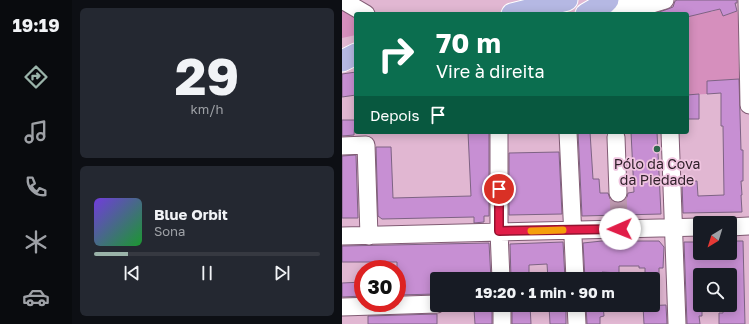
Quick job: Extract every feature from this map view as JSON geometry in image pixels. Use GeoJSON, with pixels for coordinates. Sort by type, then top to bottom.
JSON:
{"type":"FeatureCollection","features":[{"type":"Feature","properties":{"kind":"main road"},"geometry":{"type":"LineString","coordinates":[[589,12],[606,2]]}},
{"type":"Feature","properties":{"kind":"main road"},"geometry":{"type":"LineString","coordinates":[[521,12],[556,4]]}},
{"type":"Feature","properties":{"kind":"main road"},"geometry":{"type":"LineString","coordinates":[[342,54],[354,54]]}},
{"type":"Feature","properties":{"kind":"main road"},"geometry":{"type":"LineString","coordinates":[[342,61],[354,55]]}},
{"type":"Feature","properties":{"kind":"street"},"geometry":{"type":"LineString","coordinates":[[342,0],[363,12]]}},
{"type":"Feature","properties":{"kind":"street"},"geometry":{"type":"LineString","coordinates":[[606,2],[632,7],[644,6],[665,0]]}},
{"type":"Feature","properties":{"kind":"street"},"geometry":{"type":"LineString","coordinates":[[746,0],[749,105]]}},
{"type":"Feature","properties":{"kind":"street"},"geometry":{"type":"LineString","coordinates":[[499,134],[499,231],[501,272]]}},
{"type":"Feature","properties":{"kind":"street"},"geometry":{"type":"LineString","coordinates":[[568,134],[575,272]]}},
{"type":"Feature","properties":{"kind":"street"},"geometry":{"type":"LineString","coordinates":[[670,134],[675,228],[677,324]]}},
{"type":"Feature","properties":{"kind":"street"},"geometry":{"type":"LineString","coordinates":[[616,137],[618,193]]}},
{"type":"Feature","properties":{"kind":"street"},"geometry":{"type":"LineString","coordinates":[[342,146],[366,145],[369,236]]}},
{"type":"Feature","properties":{"kind":"street"},"geometry":{"type":"LineString","coordinates":[[342,236],[484,234],[499,231],[574,230],[619,222],[675,228],[693,227]]}},
{"type":"Feature","properties":{"kind":"street"},"geometry":{"type":"LineString","coordinates":[[737,227],[749,226]]}},
{"type":"Feature","properties":{"kind":"street"},"geometry":{"type":"LineString","coordinates":[[342,306],[430,304]]}},
{"type":"Feature","properties":{"kind":"street"},"geometry":{"type":"LineString","coordinates":[[502,312],[502,324]]}},
{"type":"Feature","properties":{"kind":"street"},"geometry":{"type":"LineString","coordinates":[[576,312],[577,324]]}},
{"type":"Feature","properties":{"kind":"shaded area"},"geometry":{"type":"Polygon","coordinates":[[[706,0],[711,12],[720,9],[723,16],[738,11],[739,79],[707,81],[707,94],[689,95],[689,12],[678,12],[675,1],[706,0]]]}},
{"type":"Feature","properties":{"kind":"shaded area"},"geometry":{"type":"Polygon","coordinates":[[[342,9],[354,15],[354,35],[342,38],[342,9]]]}},
{"type":"Feature","properties":{"kind":"building"},"geometry":{"type":"Polygon","coordinates":[[[737,0],[737,3],[735,3],[737,11],[723,16],[720,9],[689,17],[689,12],[659,12],[673,7],[675,1],[737,0]]]}},
{"type":"Feature","properties":{"kind":"building"},"geometry":{"type":"Polygon","coordinates":[[[354,72],[354,95],[342,97],[342,74],[354,72]]]}},
{"type":"Feature","properties":{"kind":"building"},"geometry":{"type":"Polygon","coordinates":[[[739,79],[741,150],[743,150],[743,181],[741,181],[742,212],[683,213],[682,182],[697,181],[698,196],[724,195],[721,93],[707,94],[707,81],[739,79]]]}},
{"type":"Feature","properties":{"kind":"building"},"geometry":{"type":"Polygon","coordinates":[[[699,94],[699,119],[689,119],[689,95],[699,94]]]}},
{"type":"Feature","properties":{"kind":"building"},"geometry":{"type":"Polygon","coordinates":[[[342,120],[354,120],[354,135],[342,136],[342,120]]]}},
{"type":"Feature","properties":{"kind":"building"},"geometry":{"type":"Polygon","coordinates":[[[468,134],[489,134],[489,216],[484,216],[484,222],[474,223],[474,217],[382,219],[378,216],[376,147],[391,147],[393,198],[471,196],[468,134]]]}},
{"type":"Feature","properties":{"kind":"building"},"geometry":{"type":"Polygon","coordinates":[[[578,134],[590,134],[593,179],[599,179],[600,193],[608,193],[613,202],[618,203],[624,201],[628,193],[634,192],[631,134],[657,134],[661,214],[582,216],[578,134]]]}},
{"type":"Feature","properties":{"kind":"building"},"geometry":{"type":"Polygon","coordinates":[[[559,152],[562,214],[509,215],[509,153],[559,152]]]}},
{"type":"Feature","properties":{"kind":"building"},"geometry":{"type":"Polygon","coordinates":[[[356,155],[358,218],[342,218],[342,156],[356,155]]]}},
{"type":"Feature","properties":{"kind":"building"},"geometry":{"type":"Polygon","coordinates":[[[602,241],[659,241],[664,247],[663,268],[659,268],[659,272],[645,272],[645,268],[639,268],[639,266],[619,266],[619,272],[585,272],[583,243],[602,241]]]}},
{"type":"Feature","properties":{"kind":"building"},"geometry":{"type":"Polygon","coordinates":[[[737,241],[743,241],[745,324],[719,324],[719,313],[737,312],[737,268],[693,268],[693,312],[702,312],[702,316],[699,316],[700,324],[687,324],[684,242],[693,242],[693,260],[737,260],[737,241]]]}},
{"type":"Feature","properties":{"kind":"building"},"geometry":{"type":"Polygon","coordinates":[[[563,242],[565,272],[548,272],[547,264],[529,265],[529,272],[511,272],[510,244],[563,242]]]}},
{"type":"Feature","properties":{"kind":"building"},"geometry":{"type":"Polygon","coordinates":[[[489,243],[491,272],[430,272],[430,294],[406,295],[406,260],[354,260],[354,262],[342,262],[342,246],[489,243]]]}},
{"type":"Feature","properties":{"kind":"building"},"geometry":{"type":"Polygon","coordinates":[[[354,282],[354,296],[342,297],[342,283],[354,282]]]}},
{"type":"Feature","properties":{"kind":"building"},"geometry":{"type":"Polygon","coordinates":[[[660,305],[666,305],[667,324],[644,324],[643,312],[660,312],[660,305]]]}},
{"type":"Feature","properties":{"kind":"building"},"geometry":{"type":"Polygon","coordinates":[[[474,312],[492,312],[492,324],[475,324],[474,312]]]}},
{"type":"Feature","properties":{"kind":"building"},"geometry":{"type":"Polygon","coordinates":[[[512,312],[530,312],[531,324],[512,324],[512,312]]]}},
{"type":"Feature","properties":{"kind":"building"},"geometry":{"type":"Polygon","coordinates":[[[549,312],[566,312],[566,324],[550,324],[549,312]]]}},
{"type":"Feature","properties":{"kind":"building"},"geometry":{"type":"Polygon","coordinates":[[[586,312],[604,312],[604,316],[600,317],[600,324],[587,324],[586,312]]]}},
{"type":"Feature","properties":{"kind":"building"},"geometry":{"type":"Polygon","coordinates":[[[437,314],[437,324],[368,324],[368,316],[437,314]]]}},
{"type":"Feature","properties":{"kind":"tunnel"},"geometry":{"type":"LineString","coordinates":[[618,193],[619,215]]}},
{"type":"Feature","properties":{"kind":"slow traffic"},"geometry":{"type":"LineString","coordinates":[[531,231],[563,230]]}},
{"type":"Feature","properties":{"kind":"place","name":"Pólo da Cova da Piedade"},"geometry":{"type":"Point","coordinates":[657,149]}},
{"type":"Feature","properties":{"kind":"route"},"geometry":{"type":"LineString","coordinates":[[499,189],[499,231],[620,229]]}}]}
